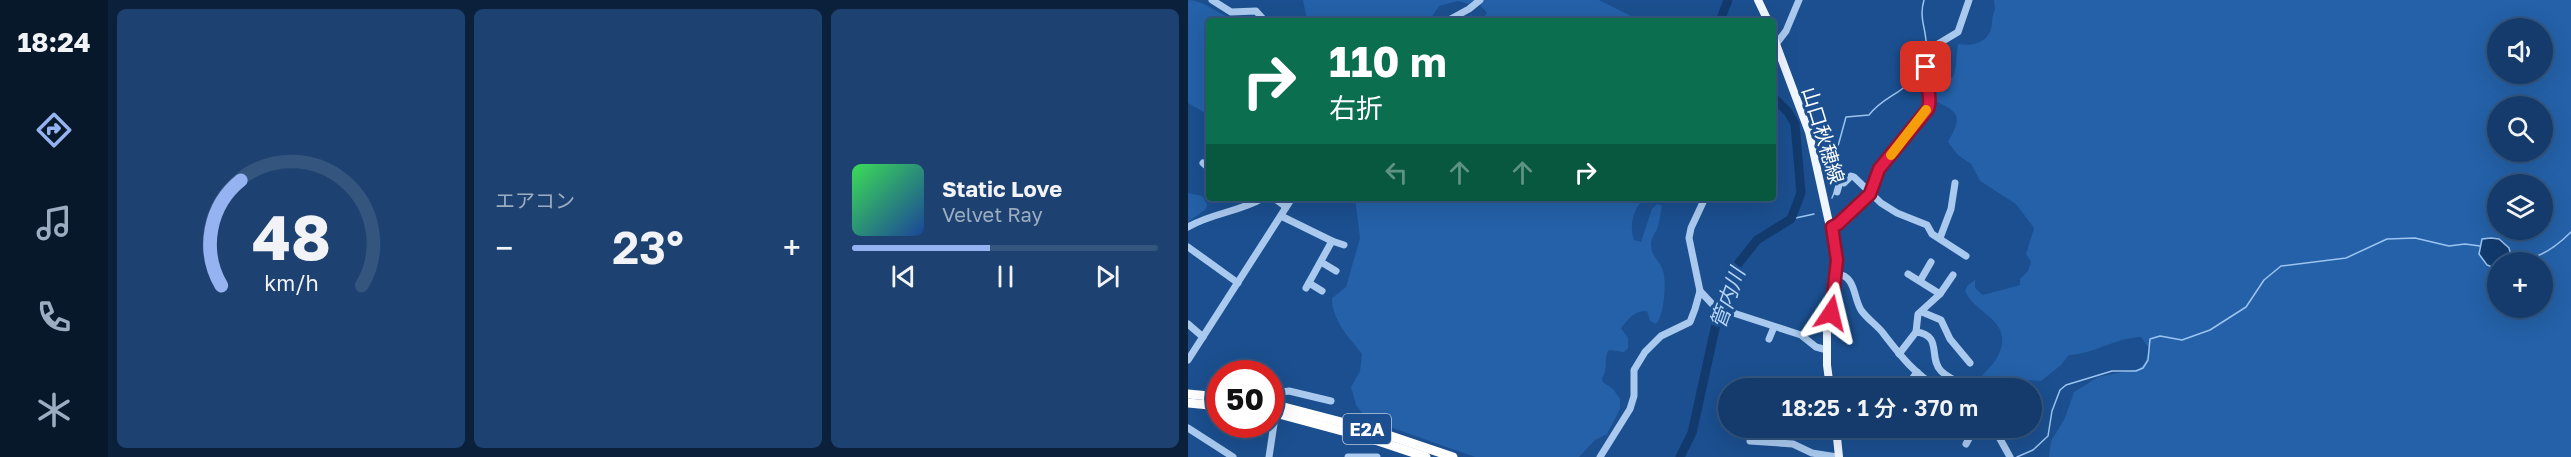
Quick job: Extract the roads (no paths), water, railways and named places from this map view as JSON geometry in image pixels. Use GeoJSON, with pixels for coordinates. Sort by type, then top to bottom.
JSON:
{"type":"FeatureCollection","features":[{"type":"Feature","properties":{"kind":"highway"},"geometry":{"type":"LineString","coordinates":[[1188,394],[1206,398]]}},
{"type":"Feature","properties":{"kind":"highway"},"geometry":{"type":"LineString","coordinates":[[1188,403],[1206,402]]}},
{"type":"Feature","properties":{"kind":"highway","name":"E2A"},"geometry":{"type":"LineString","coordinates":[[1284,411],[1376,431],[1453,457]]}},
{"type":"Feature","properties":{"kind":"highway","name":"E2A"},"geometry":{"type":"LineString","coordinates":[[1284,412],[1426,457]]}},
{"type":"Feature","properties":{"kind":"main road"},"geometry":{"type":"LineString","coordinates":[[1758,0],[1767,18]]}},
{"type":"Feature","properties":{"kind":"main road","name":"山口秋穂線"},"geometry":{"type":"LineString","coordinates":[[1776,50],[1809,132],[1832,227],[1837,274],[1827,332],[1829,378]]}},
{"type":"Feature","properties":{"kind":"main road"},"geometry":{"type":"LineString","coordinates":[[1837,438],[1838,457]]}},
{"type":"Feature","properties":{"kind":"street"},"geometry":{"type":"LineString","coordinates":[[1212,0],[1231,12],[1256,11],[1262,18]]}},
{"type":"Feature","properties":{"kind":"street"},"geometry":{"type":"LineString","coordinates":[[1452,18],[1480,0]]}},
{"type":"Feature","properties":{"kind":"street"},"geometry":{"type":"LineString","coordinates":[[1776,46],[1790,25],[1799,0]]}},
{"type":"Feature","properties":{"kind":"street"},"geometry":{"type":"LineString","coordinates":[[1832,227],[1870,194],[1879,169],[1928,109],[1930,98],[1925,83],[1926,67],[1938,44],[1958,32],[1969,0]]}},
{"type":"Feature","properties":{"kind":"street"},"geometry":{"type":"LineString","coordinates":[[1837,192],[1841,182],[1838,165]]}},
{"type":"Feature","properties":{"kind":"street"},"geometry":{"type":"LineString","coordinates":[[1841,182],[1844,183],[1851,176],[1854,177],[1870,194],[1897,213],[1927,225],[1932,234],[1966,256]]}},
{"type":"Feature","properties":{"kind":"street"},"geometry":{"type":"LineString","coordinates":[[1940,238],[1951,209],[1955,183]]}},
{"type":"Feature","properties":{"kind":"street"},"geometry":{"type":"LineString","coordinates":[[1188,227],[1209,216],[1244,207],[1257,201]]}},
{"type":"Feature","properties":{"kind":"street"},"geometry":{"type":"LineString","coordinates":[[1278,201],[1286,207]]}},
{"type":"Feature","properties":{"kind":"street"},"geometry":{"type":"LineString","coordinates":[[1188,360],[1290,201]]}},
{"type":"Feature","properties":{"kind":"street"},"geometry":{"type":"LineString","coordinates":[[1600,457],[1632,403],[1633,377],[1638,363],[1660,336],[1689,322],[1700,291],[1689,238],[1690,228],[1704,201]]}},
{"type":"Feature","properties":{"kind":"street"},"geometry":{"type":"LineString","coordinates":[[1281,216],[1344,245]]}},
{"type":"Feature","properties":{"kind":"street"},"geometry":{"type":"LineString","coordinates":[[1322,291],[1307,286],[1332,241]]}},
{"type":"Feature","properties":{"kind":"street"},"geometry":{"type":"LineString","coordinates":[[1188,247],[1238,283]]}},
{"type":"Feature","properties":{"kind":"street"},"geometry":{"type":"LineString","coordinates":[[1320,262],[1336,272]]}},
{"type":"Feature","properties":{"kind":"street"},"geometry":{"type":"LineString","coordinates":[[1920,280],[1931,262]]}},
{"type":"Feature","properties":{"kind":"street"},"geometry":{"type":"LineString","coordinates":[[1837,274],[1846,276],[1851,282],[1859,308],[1899,354],[1925,378]]}},
{"type":"Feature","properties":{"kind":"street"},"geometry":{"type":"LineString","coordinates":[[1908,274],[1940,294]]}},
{"type":"Feature","properties":{"kind":"street"},"geometry":{"type":"LineString","coordinates":[[1899,354],[1916,332],[1918,314],[1940,294],[1953,275]]}},
{"type":"Feature","properties":{"kind":"street"},"geometry":{"type":"LineString","coordinates":[[1700,291],[1716,307],[1801,335],[1816,347],[1827,350]]}},
{"type":"Feature","properties":{"kind":"street"},"geometry":{"type":"LineString","coordinates":[[1922,312],[1941,320],[1950,339],[1970,363]]}},
{"type":"Feature","properties":{"kind":"street"},"geometry":{"type":"LineString","coordinates":[[1188,324],[1203,337]]}},
{"type":"Feature","properties":{"kind":"street"},"geometry":{"type":"LineString","coordinates":[[1769,339],[1774,327]]}},
{"type":"Feature","properties":{"kind":"street"},"geometry":{"type":"LineString","coordinates":[[1916,332],[1922,332],[1932,340],[1939,369],[1951,378]]}},
{"type":"Feature","properties":{"kind":"street"},"geometry":{"type":"LineString","coordinates":[[1913,378],[1917,372]]}},
{"type":"Feature","properties":{"kind":"street"},"geometry":{"type":"LineString","coordinates":[[1269,457],[1278,397],[1282,392],[1289,391],[1331,401]]}},
{"type":"Feature","properties":{"kind":"street"},"geometry":{"type":"LineString","coordinates":[[1188,428],[1233,457]]}},
{"type":"Feature","properties":{"kind":"street"},"geometry":{"type":"LineString","coordinates":[[1966,444],[1969,438]]}},
{"type":"Feature","properties":{"kind":"street"},"geometry":{"type":"LineString","coordinates":[[2000,438],[2010,457]]}},
{"type":"Feature","properties":{"kind":"street"},"geometry":{"type":"LineString","coordinates":[[1750,441],[1793,444],[1806,454],[1838,457]]}},
{"type":"Feature","properties":{"kind":"street"},"geometry":{"type":"LineString","coordinates":[[1348,457],[1377,457]]}},
{"type":"Feature","properties":{"kind":"waterway","name":"管内川"},"geometry":{"type":"LineString","coordinates":[[1721,18],[1728,0]]}},
{"type":"Feature","properties":{"kind":"waterway"},"geometry":{"type":"LineString","coordinates":[[1836,165],[1835,157],[1846,117],[1869,115],[1883,101],[1904,88],[1916,74],[1926,52],[1922,14],[1924,0]]}},
{"type":"Feature","properties":{"kind":"waterway","name":"管内川"},"geometry":{"type":"LineString","coordinates":[[1680,457],[1692,433],[1718,315],[1738,264],[1757,240],[1791,219],[1801,193],[1795,124],[1788,112],[1776,100]]}},
{"type":"Feature","properties":{"kind":"waterway"},"geometry":{"type":"LineString","coordinates":[[1832,198],[1834,193]]}},
{"type":"Feature","properties":{"kind":"waterway"},"geometry":{"type":"LineString","coordinates":[[1791,219],[1814,214]]}},
{"type":"Feature","properties":{"kind":"waterway"},"geometry":{"type":"LineString","coordinates":[[2546,252],[2571,232]]}},
{"type":"Feature","properties":{"kind":"waterway"},"geometry":{"type":"LineString","coordinates":[[2017,457],[2033,450],[2048,436],[2052,411],[2060,390],[2066,385],[2112,371],[2136,371],[2143,368],[2148,360],[2150,339],[2160,336],[2182,340],[2210,330],[2246,307],[2264,280],[2281,266],[2346,258],[2387,239],[2415,238],[2449,246],[2465,244],[2480,246]]}}]}
